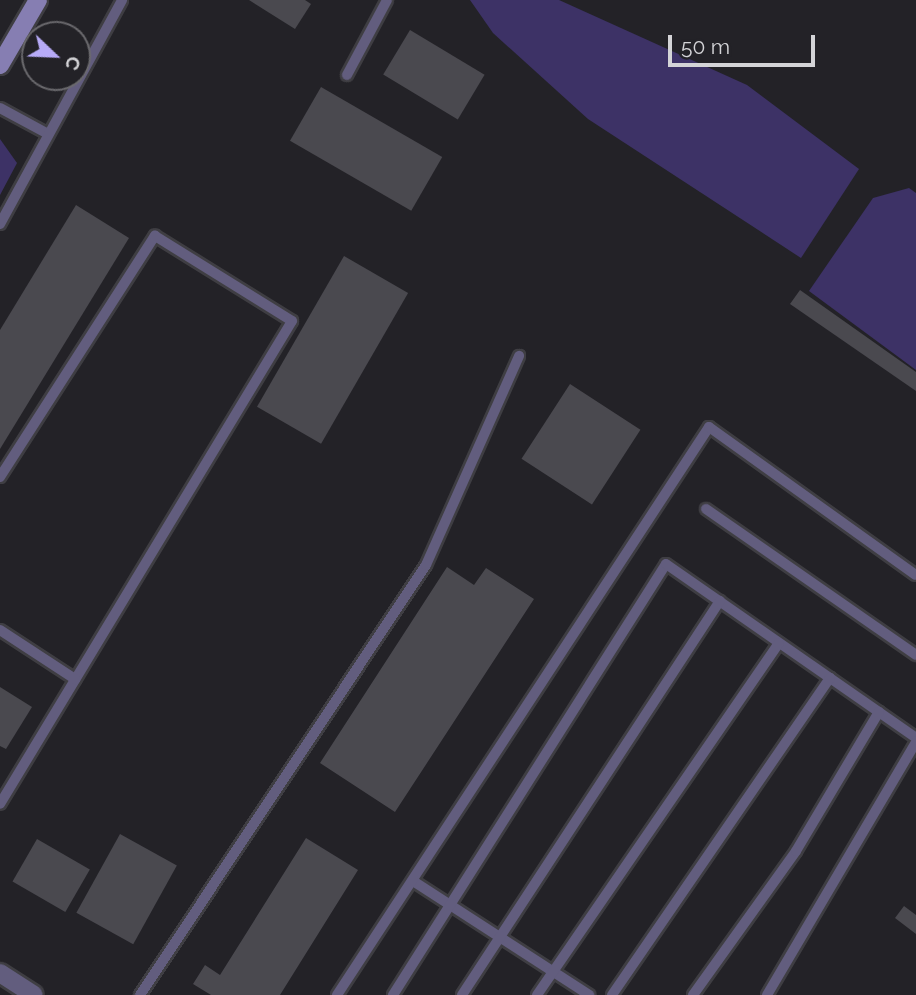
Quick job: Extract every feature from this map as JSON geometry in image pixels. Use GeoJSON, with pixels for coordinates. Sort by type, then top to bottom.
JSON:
{"type":"FeatureCollection","features":[{"type":"Feature","properties":{"kind":"street"},"geometry":{"type":"LineString","coordinates":[[0,65],[37,0]]}},
{"type":"Feature","properties":{"kind":"street"},"geometry":{"type":"LineString","coordinates":[[0,973],[34,995]]}},
{"type":"Feature","properties":{"kind":"lane"},"geometry":{"type":"LineString","coordinates":[[0,224],[122,0]]}},
{"type":"Feature","properties":{"kind":"lane"},"geometry":{"type":"LineString","coordinates":[[347,75],[387,0]]}},
{"type":"Feature","properties":{"kind":"lane"},"geometry":{"type":"LineString","coordinates":[[0,108],[48,134]]}},
{"type":"Feature","properties":{"kind":"lane"},"geometry":{"type":"LineString","coordinates":[[0,477],[155,236],[292,321],[0,802]]}},
{"type":"Feature","properties":{"kind":"lane"},"geometry":{"type":"LineString","coordinates":[[140,995],[426,565],[519,356]]}},
{"type":"Feature","properties":{"kind":"lane"},"geometry":{"type":"LineString","coordinates":[[337,995],[709,427],[916,575]]}},
{"type":"Feature","properties":{"kind":"lane"},"geometry":{"type":"LineString","coordinates":[[706,509],[916,655]]}},
{"type":"Feature","properties":{"kind":"lane"},"geometry":{"type":"LineString","coordinates":[[393,995],[666,564],[916,740],[767,995]]}},
{"type":"Feature","properties":{"kind":"lane"},"geometry":{"type":"LineString","coordinates":[[462,995],[497,936],[720,601]]}},
{"type":"Feature","properties":{"kind":"lane"},"geometry":{"type":"LineString","coordinates":[[0,630],[75,679]]}},
{"type":"Feature","properties":{"kind":"lane"},"geometry":{"type":"LineString","coordinates":[[537,995],[779,643]]}},
{"type":"Feature","properties":{"kind":"lane"},"geometry":{"type":"LineString","coordinates":[[612,995],[830,678]]}},
{"type":"Feature","properties":{"kind":"lane"},"geometry":{"type":"LineString","coordinates":[[693,995],[796,850],[879,712]]}},
{"type":"Feature","properties":{"kind":"lane"},"geometry":{"type":"LineString","coordinates":[[413,881],[553,969],[589,995]]}},
{"type":"Feature","properties":{"kind":"shaded area"},"geometry":{"type":"Polygon","coordinates":[[[470,0],[559,0],[747,85],[859,169],[801,258],[588,119],[493,33],[470,0]]]}},
{"type":"Feature","properties":{"kind":"shaded area"},"geometry":{"type":"Polygon","coordinates":[[[0,139],[17,163],[0,195],[0,139]]]}},
{"type":"Feature","properties":{"kind":"shaded area"},"geometry":{"type":"Polygon","coordinates":[[[909,188],[916,193],[916,370],[809,291],[873,198],[909,188]]]}},
{"type":"Feature","properties":{"kind":"building"},"geometry":{"type":"Polygon","coordinates":[[[249,0],[305,0],[311,4],[295,29],[249,0]]]}},
{"type":"Feature","properties":{"kind":"building"},"geometry":{"type":"Polygon","coordinates":[[[410,30],[485,75],[458,119],[383,75],[410,30]]]}},
{"type":"Feature","properties":{"kind":"building"},"geometry":{"type":"Polygon","coordinates":[[[321,87],[442,157],[411,211],[290,141],[321,87]]]}},
{"type":"Feature","properties":{"kind":"building"},"geometry":{"type":"Polygon","coordinates":[[[76,205],[129,238],[0,449],[0,330],[76,205]]]}},
{"type":"Feature","properties":{"kind":"building"},"geometry":{"type":"Polygon","coordinates":[[[344,256],[408,293],[321,444],[257,407],[344,256]]]}},
{"type":"Feature","properties":{"kind":"building"},"geometry":{"type":"Polygon","coordinates":[[[800,290],[916,372],[916,391],[790,304],[800,290]]]}},
{"type":"Feature","properties":{"kind":"building"},"geometry":{"type":"Polygon","coordinates":[[[570,384],[640,430],[592,504],[522,459],[570,384]]]}},
{"type":"Feature","properties":{"kind":"building"},"geometry":{"type":"Polygon","coordinates":[[[447,567],[474,585],[486,568],[534,599],[395,812],[320,763],[447,567]]]}},
{"type":"Feature","properties":{"kind":"building"},"geometry":{"type":"Polygon","coordinates":[[[0,687],[32,707],[6,749],[0,746],[0,687]]]}},
{"type":"Feature","properties":{"kind":"building"},"geometry":{"type":"Polygon","coordinates":[[[120,834],[177,866],[133,944],[76,913],[120,834]]]}},
{"type":"Feature","properties":{"kind":"building"},"geometry":{"type":"Polygon","coordinates":[[[306,838],[358,870],[280,995],[211,995],[193,984],[205,965],[220,975],[306,838]]]}},
{"type":"Feature","properties":{"kind":"building"},"geometry":{"type":"Polygon","coordinates":[[[37,839],[90,870],[65,912],[12,881],[37,839]]]}},
{"type":"Feature","properties":{"kind":"building"},"geometry":{"type":"Polygon","coordinates":[[[904,906],[916,915],[916,934],[895,918],[904,906]]]}}]}
